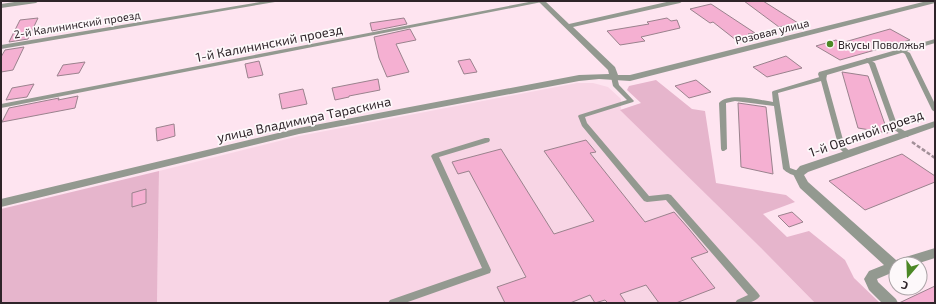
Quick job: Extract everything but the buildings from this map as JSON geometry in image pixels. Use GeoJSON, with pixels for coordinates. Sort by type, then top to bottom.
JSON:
{"type":"FeatureCollection","features":[{"type":"Feature","properties":{"kind":"street"},"geometry":{"type":"LineString","coordinates":[[1,6],[36,1]]}},
{"type":"Feature","properties":{"kind":"street"},"geometry":{"type":"LineString","coordinates":[[542,1],[612,69],[614,77]]}},
{"type":"Feature","properties":{"kind":"street"},"geometry":{"type":"LineString","coordinates":[[568,26],[680,1]]}},
{"type":"Feature","properties":{"kind":"street","name":"Розовая улица"},"geometry":{"type":"LineString","coordinates":[[614,77],[630,78],[935,1]]}},
{"type":"Feature","properties":{"kind":"street"},"geometry":{"type":"LineString","coordinates":[[823,78],[822,74],[867,60],[935,42]]}},
{"type":"Feature","properties":{"kind":"street","name":"улица Владимира Тараскина"},"geometry":{"type":"LineString","coordinates":[[1,203],[299,132],[579,78],[614,77]]}},
{"type":"Feature","properties":{"kind":"street","name":"1-й Овсяной проезд"},"geometry":{"type":"LineString","coordinates":[[798,174],[804,169],[905,136],[935,124]]}},
{"type":"Feature","properties":{"kind":"street"},"geometry":{"type":"LineString","coordinates":[[798,174],[804,185],[888,257]]}},
{"type":"Feature","properties":{"kind":"street"},"geometry":{"type":"LineString","coordinates":[[888,269],[873,275],[870,282],[891,303]]}},
{"type":"Feature","properties":{"kind":"lane","name":"2-й Калининский проезд"},"geometry":{"type":"LineString","coordinates":[[1,47],[275,1]]}},
{"type":"Feature","properties":{"kind":"lane","name":"1-й Калининский проезд"},"geometry":{"type":"LineString","coordinates":[[1,106],[542,1]]}},
{"type":"Feature","properties":{"kind":"lane"},"geometry":{"type":"LineString","coordinates":[[903,51],[907,53],[935,110]]}},
{"type":"Feature","properties":{"kind":"lane"},"geometry":{"type":"LineString","coordinates":[[867,60],[872,63],[895,128],[905,136]]}},
{"type":"Feature","properties":{"kind":"lane"},"geometry":{"type":"LineString","coordinates":[[614,77],[616,86],[631,101],[581,116],[584,124],[647,199],[668,197],[755,296],[740,303]]}},
{"type":"Feature","properties":{"kind":"lane"},"geometry":{"type":"LineString","coordinates":[[798,174],[787,169],[775,92],[823,78],[842,148],[849,154]]}},
{"type":"Feature","properties":{"kind":"lane"},"geometry":{"type":"LineString","coordinates":[[724,149],[722,103],[724,101],[735,99],[777,104]]}},
{"type":"Feature","properties":{"kind":"lane"},"geometry":{"type":"LineString","coordinates":[[393,303],[487,270],[435,156],[487,140]]}},
{"type":"Feature","properties":{"kind":"path"},"geometry":{"type":"LineString","coordinates":[[905,136],[935,158]]}},
{"type":"Feature","properties":{"kind":"shaded area"},"geometry":{"type":"Polygon","coordinates":[[[656,80],[692,109],[705,111],[716,183],[786,195],[795,202],[763,214],[787,237],[809,231],[845,260],[854,278],[880,303],[812,303],[814,302],[761,248],[620,110],[641,103],[627,90],[629,86],[656,80]]]}},
{"type":"Feature","properties":{"kind":"shaded area"},"geometry":{"type":"Polygon","coordinates":[[[577,83],[593,83],[608,87],[621,99],[621,110],[814,302],[157,303],[159,171],[299,136],[577,83]]]}},
{"type":"Feature","properties":{"kind":"shaded area"},"geometry":{"type":"Polygon","coordinates":[[[159,171],[157,303],[1,303],[1,209],[159,171]]]}},
{"type":"Feature","properties":{"kind":"place","name":"Вкусы Поволжья"},"geometry":{"type":"Point","coordinates":[830,44]}}]}
